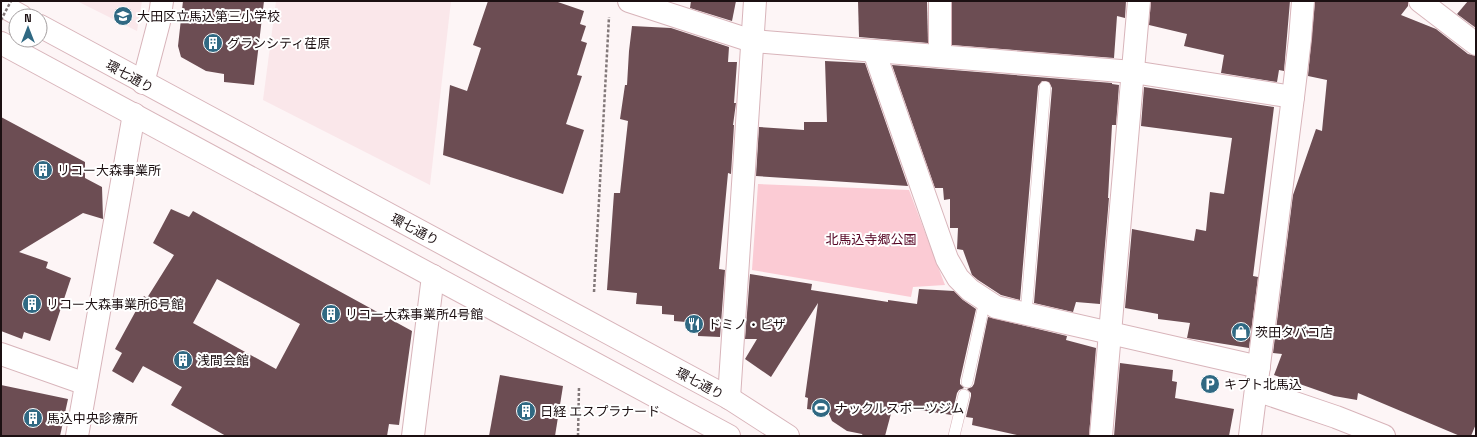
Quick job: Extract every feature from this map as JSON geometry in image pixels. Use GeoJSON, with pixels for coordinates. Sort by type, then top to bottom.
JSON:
{"type":"FeatureCollection","features":[{"type":"Feature","properties":{"kind":"street"},"geometry":{"type":"LineString","coordinates":[[143,83],[159,22],[162,1]]}},
{"type":"Feature","properties":{"kind":"street"},"geometry":{"type":"LineString","coordinates":[[629,1],[752,41],[1133,72],[1293,96]]}},
{"type":"Feature","properties":{"kind":"street"},"geometry":{"type":"LineString","coordinates":[[729,398],[755,1]]}},
{"type":"Feature","properties":{"kind":"street"},"geometry":{"type":"LineString","coordinates":[[940,1],[940,56]]}},
{"type":"Feature","properties":{"kind":"street"},"geometry":{"type":"LineString","coordinates":[[1101,436],[1139,1]]}},
{"type":"Feature","properties":{"kind":"street"},"geometry":{"type":"LineString","coordinates":[[1250,436],[1260,367],[1300,39],[1303,1]]}},
{"type":"Feature","properties":{"kind":"street"},"geometry":{"type":"LineString","coordinates":[[1420,1],[1476,44]]}},
{"type":"Feature","properties":{"kind":"street","name":"環七通り"},"geometry":{"type":"LineString","coordinates":[[48,30],[729,398],[788,436]]}},
{"type":"Feature","properties":{"kind":"street"},"geometry":{"type":"LineString","coordinates":[[1,44],[134,114],[727,435]]}},
{"type":"Feature","properties":{"kind":"street"},"geometry":{"type":"LineString","coordinates":[[874,51],[947,259],[958,278],[970,290],[996,307],[1260,367]]}},
{"type":"Feature","properties":{"kind":"street"},"geometry":{"type":"LineString","coordinates":[[77,436],[134,114]]}},
{"type":"Feature","properties":{"kind":"street"},"geometry":{"type":"LineString","coordinates":[[414,436],[433,276]]}},
{"type":"Feature","properties":{"kind":"street"},"geometry":{"type":"LineString","coordinates":[[1,354],[86,384]]}},
{"type":"Feature","properties":{"kind":"street"},"geometry":{"type":"LineString","coordinates":[[1256,390],[1336,417],[1384,436]]}},
{"type":"Feature","properties":{"kind":"lane"},"geometry":{"type":"LineString","coordinates":[[1026,314],[1045,87]]}},
{"type":"Feature","properties":{"kind":"lane"},"geometry":{"type":"LineString","coordinates":[[967,382],[985,300]]}},
{"type":"Feature","properties":{"kind":"lane"},"geometry":{"type":"LineString","coordinates":[[954,436],[964,395]]}},
{"type":"Feature","properties":{"kind":"path"},"geometry":{"type":"LineString","coordinates":[[1,20],[11,1]]}},
{"type":"Feature","properties":{"kind":"path"},"geometry":{"type":"LineString","coordinates":[[594,292],[609,17]]}},
{"type":"Feature","properties":{"kind":"path"},"geometry":{"type":"LineString","coordinates":[[578,436],[580,387]]}},
{"type":"Feature","properties":{"kind":"shaded area","name":"大田区立馬込第三小学校"},"geometry":{"type":"Polygon","coordinates":[[[77,1],[142,1],[137,31],[77,1]]]}},
{"type":"Feature","properties":{"kind":"shaded area"},"geometry":{"type":"Polygon","coordinates":[[[276,1],[451,1],[430,185],[263,100],[276,1]]]}},
{"type":"Feature","properties":{"kind":"green space","name":"北馬込寺郷公園"},"geometry":{"type":"Polygon","coordinates":[[[758,184],[909,190],[945,285],[913,287],[911,297],[752,270],[758,184]]]}},
{"type":"Feature","properties":{"kind":"building","name":"グランシティ荏原"},"geometry":{"type":"Polygon","coordinates":[[[183,1],[264,1],[254,85],[224,82],[224,74],[206,71],[181,57],[178,46],[183,1]]]}},
{"type":"Feature","properties":{"kind":"building"},"geometry":{"type":"Polygon","coordinates":[[[488,1],[555,1],[584,11],[580,24],[586,26],[581,41],[587,43],[577,75],[582,76],[566,124],[584,130],[563,194],[443,155],[450,85],[467,91],[481,48],[473,45],[488,1]]]}},
{"type":"Feature","properties":{"kind":"building"},"geometry":{"type":"Polygon","coordinates":[[[691,1],[736,1],[732,21],[690,8],[691,1]]]}},
{"type":"Feature","properties":{"kind":"building"},"geometry":{"type":"Polygon","coordinates":[[[858,1],[927,1],[928,43],[859,37],[858,1]]]}},
{"type":"Feature","properties":{"kind":"building"},"geometry":{"type":"Polygon","coordinates":[[[1126,1],[1125,18],[1117,16],[1114,58],[952,45],[952,2],[1126,1]]]}},
{"type":"Feature","properties":{"kind":"building"},"geometry":{"type":"Polygon","coordinates":[[[1151,1],[1290,1],[1284,71],[1279,70],[1277,82],[1221,73],[1224,55],[1184,46],[1187,34],[1149,25],[1151,1]]]}},
{"type":"Feature","properties":{"kind":"building"},"geometry":{"type":"Polygon","coordinates":[[[1315,1],[1408,1],[1408,6],[1401,15],[1436,29],[1468,54],[1476,56],[1476,424],[1471,436],[1460,436],[1358,393],[1357,400],[1334,396],[1274,375],[1282,354],[1273,353],[1293,195],[1316,129],[1322,131],[1327,80],[1308,76],[1315,1]]]}},
{"type":"Feature","properties":{"kind":"building"},"geometry":{"type":"Polygon","coordinates":[[[1468,1],[1476,1],[1476,28],[1457,14],[1468,1]]]}},
{"type":"Feature","properties":{"kind":"building"},"geometry":{"type":"Polygon","coordinates":[[[632,26],[671,28],[729,47],[728,62],[737,62],[731,174],[728,173],[719,269],[725,270],[720,337],[698,336],[698,330],[686,329],[686,322],[674,321],[674,315],[662,314],[662,306],[636,304],[637,293],[607,290],[614,193],[620,193],[628,121],[620,119],[625,85],[627,85],[632,26]]]}},
{"type":"Feature","properties":{"kind":"building"},"geometry":{"type":"Polygon","coordinates":[[[825,61],[865,63],[908,186],[756,176],[759,127],[804,130],[804,122],[827,122],[825,61]]]}},
{"type":"Feature","properties":{"kind":"building"},"geometry":{"type":"Polygon","coordinates":[[[892,65],[1112,83],[1119,85],[1116,125],[1112,125],[1109,198],[1100,304],[1076,302],[1073,312],[1034,303],[1052,88],[1049,82],[1042,81],[1038,86],[1020,300],[1001,295],[978,280],[972,275],[963,250],[957,249],[958,228],[950,228],[950,199],[944,200],[943,188],[935,188],[892,65]]]}},
{"type":"Feature","properties":{"kind":"building"},"geometry":{"type":"Polygon","coordinates":[[[1144,87],[1274,107],[1253,276],[1258,277],[1249,348],[1187,338],[1190,323],[1158,319],[1158,314],[1125,308],[1132,229],[1194,241],[1196,229],[1206,231],[1210,192],[1224,194],[1232,138],[1141,126],[1144,87]]]}},
{"type":"Feature","properties":{"kind":"building"},"geometry":{"type":"Polygon","coordinates":[[[1,117],[85,162],[85,178],[102,187],[103,219],[83,213],[19,252],[48,262],[46,268],[71,278],[50,341],[24,332],[22,339],[1,331],[1,117]]]}},
{"type":"Feature","properties":{"kind":"building"},"geometry":{"type":"Polygon","coordinates":[[[171,209],[189,217],[193,211],[412,331],[399,425],[389,424],[387,436],[226,436],[171,405],[182,387],[143,366],[133,383],[112,371],[122,353],[115,349],[144,296],[147,298],[174,255],[153,243],[171,209]],[[217,279],[193,323],[276,369],[300,324],[217,279]]]}},
{"type":"Feature","properties":{"kind":"building"},"geometry":{"type":"Polygon","coordinates":[[[750,274],[812,284],[811,290],[888,302],[888,300],[917,304],[919,289],[954,291],[963,300],[976,309],[960,380],[960,384],[964,388],[959,390],[957,393],[952,415],[893,406],[885,436],[863,436],[862,434],[847,431],[832,421],[828,412],[807,409],[808,398],[805,397],[818,303],[771,377],[745,359],[757,339],[745,339],[750,274]]]}},
{"type":"Feature","properties":{"kind":"building"},"geometry":{"type":"Polygon","coordinates":[[[988,317],[1067,336],[1066,340],[1096,348],[1089,436],[1021,436],[972,425],[973,418],[966,417],[971,396],[971,393],[967,389],[972,387],[974,384],[988,317]]]}},
{"type":"Feature","properties":{"kind":"building"},"geometry":{"type":"Polygon","coordinates":[[[1120,363],[1173,370],[1172,381],[1177,382],[1175,398],[1234,409],[1229,436],[1114,436],[1120,363]]]}},
{"type":"Feature","properties":{"kind":"building","name":"日経 エスプラナード"},"geometry":{"type":"Polygon","coordinates":[[[500,375],[563,386],[555,436],[489,436],[500,375]]]}},
{"type":"Feature","properties":{"kind":"building","name":"馬込中央診療所"},"geometry":{"type":"Polygon","coordinates":[[[1,385],[68,399],[60,436],[1,436],[1,385]]]}},
{"type":"Feature","properties":{"kind":"place","name":"大田区立馬込第三小学校"},"geometry":{"type":"Point","coordinates":[123,16]}},
{"type":"Feature","properties":{"kind":"place","name":"グランシティ荏原"},"geometry":{"type":"Point","coordinates":[213,43]}},
{"type":"Feature","properties":{"kind":"place","name":"リコー大森事業所"},"geometry":{"type":"Point","coordinates":[43,170]}},
{"type":"Feature","properties":{"kind":"place","name":"リコー大森事業所6号館"},"geometry":{"type":"Point","coordinates":[32,304]}},
{"type":"Feature","properties":{"kind":"place","name":"リコー大森事業所4号館"},"geometry":{"type":"Point","coordinates":[331,314]}},
{"type":"Feature","properties":{"kind":"place","name":"ドミノ・ピザ"},"geometry":{"type":"Point","coordinates":[694,324]}},
{"type":"Feature","properties":{"kind":"place","name":"茨田タバコ店"},"geometry":{"type":"Point","coordinates":[1241,332]}},
{"type":"Feature","properties":{"kind":"place","name":"浅間会館"},"geometry":{"type":"Point","coordinates":[183,360]}},
{"type":"Feature","properties":{"kind":"place","name":"キプト北馬込"},"geometry":{"type":"Point","coordinates":[1210,384]}},
{"type":"Feature","properties":{"kind":"place","name":"ナックルスポーツジム"},"geometry":{"type":"Point","coordinates":[821,408]}},
{"type":"Feature","properties":{"kind":"place","name":"日経 エスプラナード"},"geometry":{"type":"Point","coordinates":[526,411]}},
{"type":"Feature","properties":{"kind":"place","name":"馬込中央診療所"},"geometry":{"type":"Point","coordinates":[33,418]}}]}
